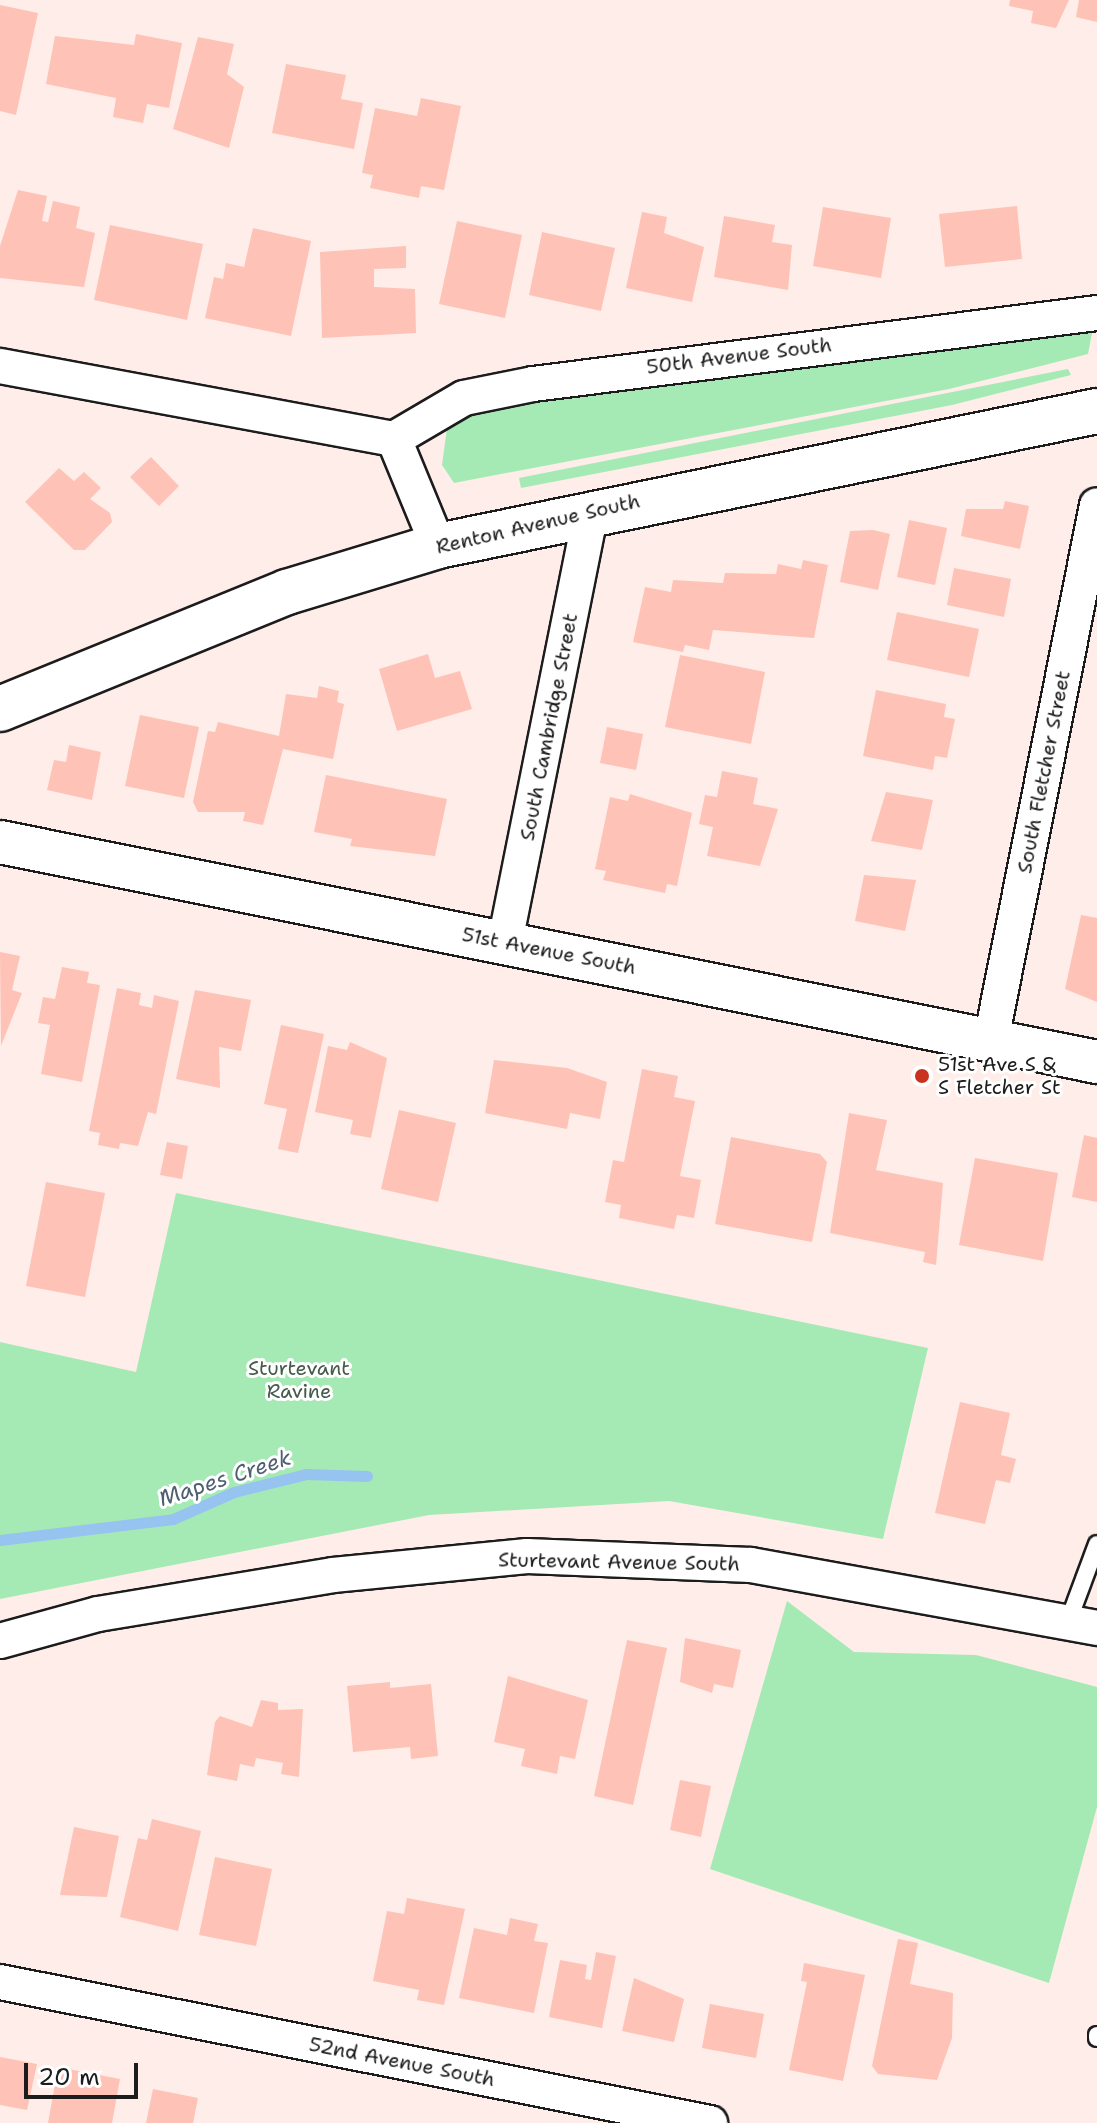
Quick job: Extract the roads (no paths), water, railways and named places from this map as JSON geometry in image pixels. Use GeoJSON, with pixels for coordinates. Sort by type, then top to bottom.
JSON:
{"type":"FeatureCollection","features":[{"type":"Feature","properties":{"kind":"main road","name":"Renton Avenue South"},"geometry":{"type":"LineString","coordinates":[[0,709],[287,592],[438,546],[591,511],[1097,411]]}},
{"type":"Feature","properties":{"kind":"street","name":"50th Avenue South"},"geometry":{"type":"LineString","coordinates":[[394,439],[464,398],[533,384],[1097,313]]}},
{"type":"Feature","properties":{"kind":"street"},"geometry":{"type":"LineString","coordinates":[[0,366],[394,439],[438,546]]}},
{"type":"Feature","properties":{"kind":"street","name":"South Fletcher Street"},"geometry":{"type":"LineString","coordinates":[[991,1040],[1093,544],[1097,505]]}},
{"type":"Feature","properties":{"kind":"street","name":"South Cambridge Street"},"geometry":{"type":"LineString","coordinates":[[505,942],[591,511]]}},
{"type":"Feature","properties":{"kind":"street","name":"51st Avenue South"},"geometry":{"type":"LineString","coordinates":[[0,842],[1097,1062]]}},
{"type":"Feature","properties":{"kind":"street","name":"Sturtevant Avenue South"},"geometry":{"type":"LineString","coordinates":[[0,1641],[98,1614],[333,1575],[527,1556],[751,1565],[1083,1625]]}},
{"type":"Feature","properties":{"kind":"street","name":"52nd Avenue South"},"geometry":{"type":"LineString","coordinates":[[0,1982],[710,2123]]}},
{"type":"Feature","properties":{"kind":"lane"},"geometry":{"type":"LineString","coordinates":[[1083,1625],[1097,1544]]}},
{"type":"Feature","properties":{"kind":"waterway","name":"Mapes Creek"},"geometry":{"type":"LineString","coordinates":[[0,1540],[173,1519],[234,1492],[306,1474],[367,1476]]}},
{"type":"Feature","properties":{"kind":"place","name":"51st Ave S & S Fletcher St"},"geometry":{"type":"Point","coordinates":[922,1076]}},
{"type":"Feature","properties":{"kind":"park label","name":"Sturtevant Ravine"},"geometry":{"type":"Point","coordinates":[299,1380]}}]}
